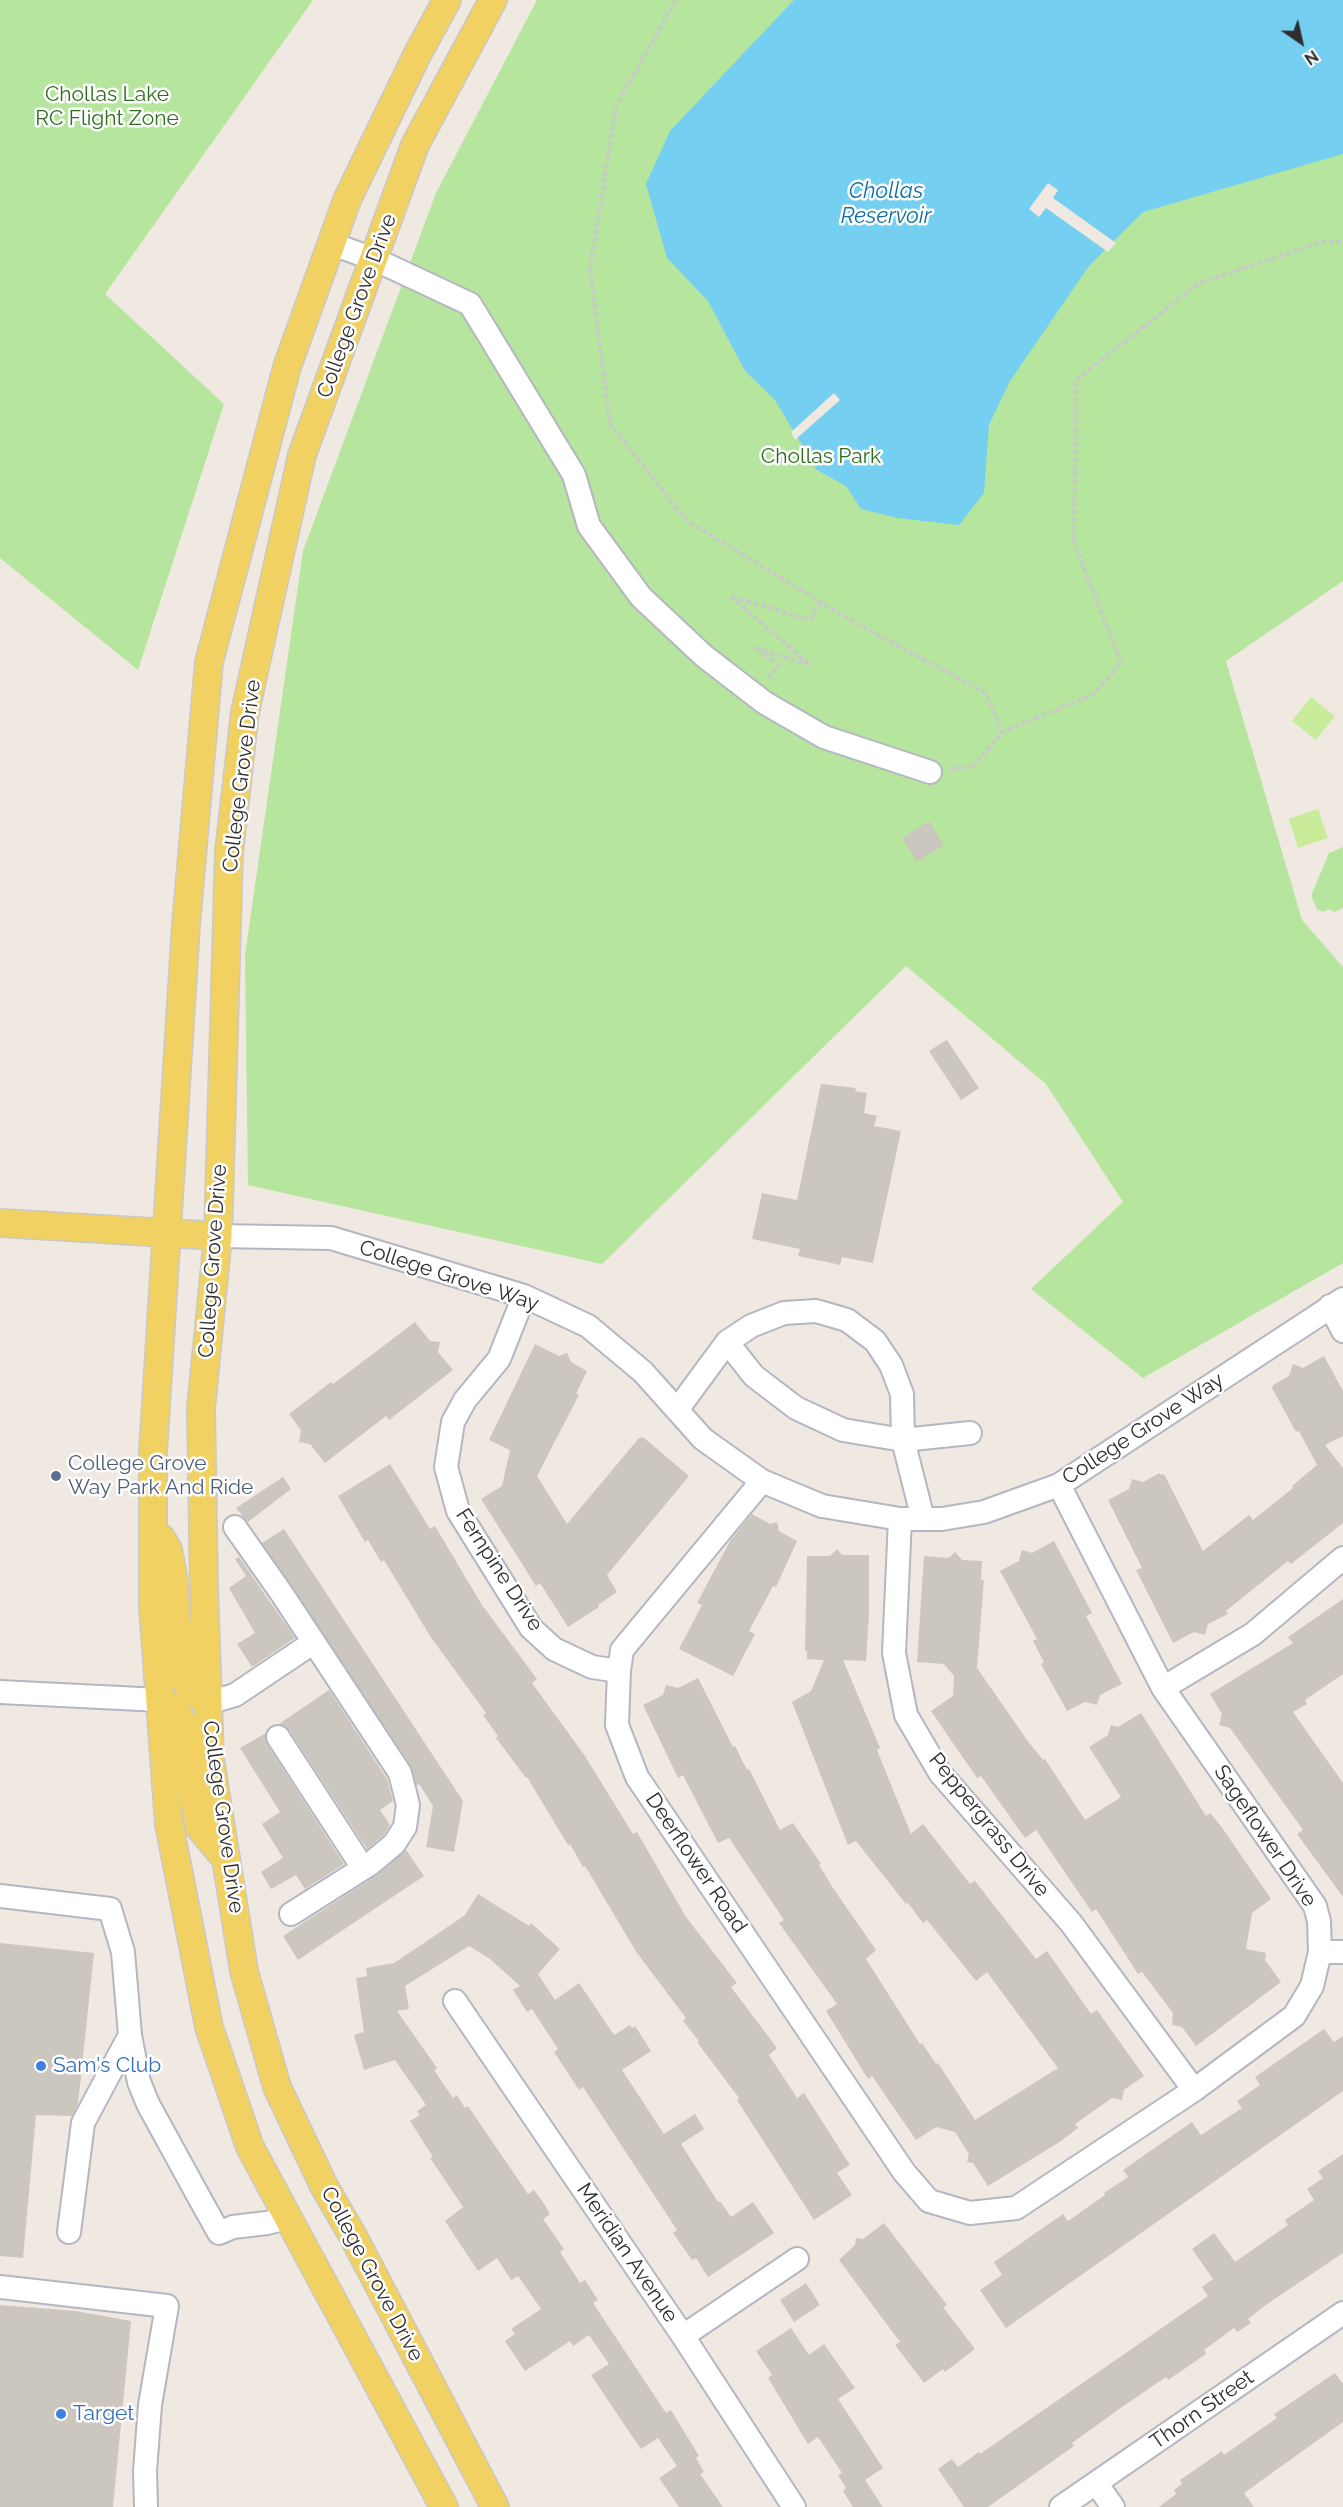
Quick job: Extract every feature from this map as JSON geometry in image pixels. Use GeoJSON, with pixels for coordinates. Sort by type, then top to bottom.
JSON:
{"type":"FeatureCollection","features":[{"type":"Feature","properties":{"kind":"main road","name":"College Grove Drive"},"geometry":{"type":"LineString","coordinates":[[444,2507],[250,2146],[209,2026],[169,1824],[153,1607],[153,1452],[188,889],[209,662],[287,368],[347,200],[447,0]]}},
{"type":"Feature","properties":{"kind":"main road","name":"College Grove Drive"},"geometry":{"type":"LineString","coordinates":[[493,0],[415,145],[302,455],[245,712],[229,852],[218,1236],[201,1408],[210,1759],[244,1971],[277,2087],[324,2186],[354,2238],[495,2507]]}},
{"type":"Feature","properties":{"kind":"main road","name":"College Grove Way"},"geometry":{"type":"LineString","coordinates":[[0,1223],[218,1236]]}},
{"type":"Feature","properties":{"kind":"main road"},"geometry":{"type":"LineString","coordinates":[[153,1524],[168,1550],[173,1576],[182,1676],[191,1690],[208,1703]]}},
{"type":"Feature","properties":{"kind":"main road"},"geometry":{"type":"LineString","coordinates":[[160,1700],[175,1708],[185,1727],[199,1827],[227,1860]]}},
{"type":"Feature","properties":{"kind":"street"},"geometry":{"type":"LineString","coordinates":[[332,244],[374,259],[470,304],[574,475],[589,526],[641,597],[704,656],[753,694],[824,737],[930,772]]}},
{"type":"Feature","properties":{"kind":"street","name":"College Grove Way"},"geometry":{"type":"LineString","coordinates":[[218,1236],[331,1238],[524,1296],[588,1326],[643,1372],[703,1439],[762,1481],[822,1506],[900,1519],[942,1519],[984,1512],[1059,1485],[1337,1303]]}},
{"type":"Feature","properties":{"kind":"street","name":"Fernpine Drive"},"geometry":{"type":"LineString","coordinates":[[524,1296],[499,1359],[465,1400],[453,1422],[446,1467],[458,1511],[531,1628],[554,1649],[592,1666],[619,1671]]}},
{"type":"Feature","properties":{"kind":"street"},"geometry":{"type":"LineString","coordinates":[[1337,1303],[1343,1330]]}},
{"type":"Feature","properties":{"kind":"street"},"geometry":{"type":"LineString","coordinates":[[677,1410],[727,1342],[751,1326],[784,1314],[816,1311],[846,1320],[875,1341],[891,1365],[902,1394],[903,1440],[924,1519]]}},
{"type":"Feature","properties":{"kind":"street"},"geometry":{"type":"LineString","coordinates":[[727,1342],[754,1376],[796,1408],[843,1430],[903,1440],[970,1433]]}},
{"type":"Feature","properties":{"kind":"street","name":"Deerflower Road"},"geometry":{"type":"LineString","coordinates":[[762,1481],[622,1650],[617,1725],[638,1777],[915,2187],[929,2201],[970,2213]]}},
{"type":"Feature","properties":{"kind":"street","name":"Sageflower Drive"},"geometry":{"type":"LineString","coordinates":[[970,2213],[1016,2208],[1194,2090],[1294,2016],[1312,1986],[1320,1952],[1321,1937],[1315,1906],[1163,1688],[1059,1485]]}},
{"type":"Feature","properties":{"kind":"street","name":"Peppergrass Drive"},"geometry":{"type":"LineString","coordinates":[[900,1519],[894,1653],[906,1715],[939,1773],[1071,1923],[1194,2090]]}},
{"type":"Feature","properties":{"kind":"street"},"geometry":{"type":"LineString","coordinates":[[235,1527],[400,1773],[408,1805],[405,1827],[394,1844],[363,1868],[291,1914]]}},
{"type":"Feature","properties":{"kind":"street"},"geometry":{"type":"LineString","coordinates":[[1163,1688],[1253,1634],[1343,1558]]}},
{"type":"Feature","properties":{"kind":"street"},"geometry":{"type":"LineString","coordinates":[[208,1703],[236,1695],[314,1642]]}},
{"type":"Feature","properties":{"kind":"street"},"geometry":{"type":"LineString","coordinates":[[0,1692],[160,1700]]}},
{"type":"Feature","properties":{"kind":"street"},"geometry":{"type":"LineString","coordinates":[[278,1737],[363,1868]]}},
{"type":"Feature","properties":{"kind":"street"},"geometry":{"type":"LineString","coordinates":[[0,1896],[110,1909],[123,1952],[130,2035],[139,2082],[148,2104],[219,2233],[233,2227],[287,2218]]}},
{"type":"Feature","properties":{"kind":"street"},"geometry":{"type":"LineString","coordinates":[[1320,1952],[1343,1952]]}},
{"type":"Feature","properties":{"kind":"street","name":"Meridian Avenue"},"geometry":{"type":"LineString","coordinates":[[455,2001],[683,2336],[794,2507]]}},
{"type":"Feature","properties":{"kind":"street"},"geometry":{"type":"LineString","coordinates":[[69,2232],[83,2123],[130,2035]]}},
{"type":"Feature","properties":{"kind":"street"},"geometry":{"type":"LineString","coordinates":[[683,2336],[797,2259]]}},
{"type":"Feature","properties":{"kind":"street"},"geometry":{"type":"LineString","coordinates":[[0,2287],[167,2306],[150,2405],[145,2471],[146,2507]]}},
{"type":"Feature","properties":{"kind":"street","name":"Thorn Street"},"geometry":{"type":"LineString","coordinates":[[1061,2507],[1343,2313]]}},
{"type":"Feature","properties":{"kind":"street"},"geometry":{"type":"LineString","coordinates":[[1096,2483],[1113,2507]]}},
{"type":"Feature","properties":{"kind":"path"},"geometry":{"type":"LineString","coordinates":[[676,0],[616,106],[590,269],[610,424],[687,521],[820,602],[986,693],[1002,732]]}},
{"type":"Feature","properties":{"kind":"path"},"geometry":{"type":"LineString","coordinates":[[930,772],[974,766],[1002,732],[1094,694],[1121,663],[1074,542],[1076,380],[1199,283],[1322,242],[1343,242]]}},
{"type":"Feature","properties":{"kind":"path"},"geometry":{"type":"LineString","coordinates":[[753,694],[779,665],[756,648],[810,665],[729,596],[810,620],[820,602]]}},
{"type":"Feature","properties":{"kind":"green space","name":"Chollas Lake RC Flight Zone"},"geometry":{"type":"Polygon","coordinates":[[[0,0],[313,0],[105,294],[224,404],[138,670],[0,558],[0,0]]]}},
{"type":"Feature","properties":{"kind":"green space","name":"Chollas Park"},"geometry":{"type":"Polygon","coordinates":[[[537,0],[1343,0],[1343,581],[1226,661],[1302,920],[1343,967],[1343,1263],[1143,1378],[1031,1289],[1123,1202],[1046,1084],[906,966],[602,1264],[248,1185],[245,955],[303,551],[436,193],[537,0]]]}},
{"type":"Feature","properties":{"kind":"green space"},"geometry":{"type":"Polygon","coordinates":[[[1311,697],[1335,716],[1316,740],[1292,721],[1311,697]]]}},
{"type":"Feature","properties":{"kind":"green space"},"geometry":{"type":"Polygon","coordinates":[[[1318,809],[1328,838],[1298,848],[1289,819],[1318,809]]]}},
{"type":"Feature","properties":{"kind":"green space"},"geometry":{"type":"Polygon","coordinates":[[[1343,847],[1343,908],[1334,912],[1329,909],[1323,912],[1317,909],[1311,896],[1329,853],[1343,847]]]}},
{"type":"Feature","properties":{"kind":"water","name":"Chollas Reservoir"},"geometry":{"type":"Polygon","coordinates":[[[794,0],[1343,0],[1343,154],[1143,212],[1089,266],[1010,381],[989,425],[984,493],[959,525],[897,518],[861,509],[846,486],[817,470],[775,400],[745,371],[708,301],[667,258],[646,184],[670,131],[794,0]]]}},
{"type":"Feature","properties":{"kind":"pier"},"geometry":{"type":"Polygon","coordinates":[[[1048,183],[1058,190],[1053,198],[1116,243],[1108,252],[1046,208],[1039,217],[1029,209],[1048,183]]]}},
{"type":"Feature","properties":{"kind":"pier"},"geometry":{"type":"Polygon","coordinates":[[[834,393],[840,400],[795,440],[791,432],[834,393]]]}},
{"type":"Feature","properties":{"kind":"building"},"geometry":{"type":"Polygon","coordinates":[[[929,821],[944,845],[917,862],[902,838],[929,821]]]}},
{"type":"Feature","properties":{"kind":"building"},"geometry":{"type":"Polygon","coordinates":[[[947,1040],[979,1088],[961,1100],[929,1051],[947,1040]]]}},
{"type":"Feature","properties":{"kind":"building"},"geometry":{"type":"Polygon","coordinates":[[[821,1084],[856,1088],[855,1091],[867,1093],[864,1113],[877,1116],[874,1126],[901,1131],[873,1263],[842,1257],[840,1265],[798,1256],[800,1249],[752,1239],[762,1193],[797,1200],[821,1084]]]}},
{"type":"Feature","properties":{"kind":"building"},"geometry":{"type":"Polygon","coordinates":[[[415,1322],[430,1341],[440,1342],[438,1352],[453,1370],[389,1420],[386,1416],[325,1463],[310,1444],[299,1442],[301,1430],[289,1414],[415,1322]]]}},
{"type":"Feature","properties":{"kind":"building"},"geometry":{"type":"Polygon","coordinates":[[[535,1344],[559,1356],[567,1353],[571,1362],[587,1371],[576,1394],[579,1395],[537,1476],[567,1524],[639,1438],[643,1437],[689,1476],[607,1575],[617,1592],[568,1627],[540,1583],[536,1586],[481,1499],[502,1486],[510,1450],[489,1440],[535,1344]]]}},
{"type":"Feature","properties":{"kind":"building"},"geometry":{"type":"Polygon","coordinates":[[[1324,1356],[1343,1391],[1343,1436],[1325,1445],[1343,1468],[1343,1523],[1291,1564],[1288,1561],[1226,1611],[1228,1614],[1208,1624],[1205,1635],[1194,1632],[1173,1643],[1136,1570],[1142,1568],[1108,1500],[1129,1489],[1132,1479],[1143,1482],[1160,1473],[1164,1474],[1203,1551],[1249,1515],[1253,1520],[1293,1488],[1292,1486],[1317,1465],[1272,1388],[1273,1385],[1289,1376],[1293,1364],[1303,1368],[1324,1356]]]}},
{"type":"Feature","properties":{"kind":"building"},"geometry":{"type":"Polygon","coordinates":[[[390,1464],[430,1529],[435,1526],[482,1605],[537,1679],[532,1683],[585,1756],[633,1834],[637,1832],[686,1917],[737,1983],[731,1987],[777,2048],[769,2055],[797,2098],[804,2093],[850,2165],[837,2173],[852,2195],[814,2220],[737,2100],[739,2098],[683,2021],[686,2018],[637,1953],[585,1866],[583,1867],[570,1844],[568,1845],[527,1777],[496,1738],[498,1736],[483,1715],[486,1713],[430,1636],[384,1560],[381,1562],[368,1540],[365,1542],[338,1496],[390,1464]]]}},
{"type":"Feature","properties":{"kind":"building"},"geometry":{"type":"Polygon","coordinates":[[[283,1477],[291,1489],[248,1522],[236,1508],[283,1477]]]}},
{"type":"Feature","properties":{"kind":"building"},"geometry":{"type":"Polygon","coordinates":[[[752,1514],[770,1524],[777,1522],[779,1531],[797,1541],[776,1587],[773,1586],[749,1631],[755,1634],[733,1676],[679,1649],[702,1605],[697,1603],[730,1541],[752,1514]]]}},
{"type":"Feature","properties":{"kind":"building"},"geometry":{"type":"Polygon","coordinates":[[[284,1529],[463,1801],[454,1852],[426,1847],[433,1806],[419,1784],[417,1786],[411,1766],[262,1543],[284,1529]]]}},
{"type":"Feature","properties":{"kind":"building"},"geometry":{"type":"Polygon","coordinates":[[[1054,1541],[1092,1613],[1086,1616],[1122,1684],[1100,1695],[1097,1705],[1085,1702],[1067,1711],[1041,1664],[1044,1662],[1033,1641],[1037,1639],[1000,1571],[1019,1561],[1022,1550],[1032,1553],[1054,1541]]]}},
{"type":"Feature","properties":{"kind":"building"},"geometry":{"type":"Polygon","coordinates":[[[837,1549],[842,1555],[869,1555],[866,1661],[843,1660],[880,1748],[877,1750],[911,1834],[923,1824],[970,1884],[975,1881],[1036,1959],[1047,1951],[1091,2014],[1097,2010],[1144,2076],[1124,2090],[1122,2100],[1112,2098],[1075,2124],[1078,2128],[1061,2141],[988,2186],[973,2163],[967,2162],[969,2154],[955,2132],[936,2127],[916,2140],[872,2076],[868,2079],[826,2011],[837,2004],[779,1923],[784,1920],[729,1838],[718,1843],[683,1775],[678,1778],[643,1705],[663,1695],[666,1685],[678,1688],[698,1678],[733,1747],[735,1746],[747,1770],[749,1769],[780,1830],[793,1823],[821,1864],[819,1865],[833,1888],[876,1950],[866,1959],[920,2044],[922,2043],[936,2064],[938,2063],[975,2120],[1058,2068],[987,1972],[976,1981],[927,1920],[923,1923],[908,1903],[906,1904],[856,1841],[848,1845],[792,1702],[811,1691],[824,1660],[807,1659],[807,1651],[805,1651],[807,1556],[830,1556],[837,1549]]]}},
{"type":"Feature","properties":{"kind":"building"},"geometry":{"type":"Polygon","coordinates":[[[955,1552],[962,1560],[982,1561],[981,1581],[984,1579],[977,1668],[1027,1740],[1043,1760],[1045,1759],[1085,1820],[1121,1797],[1089,1747],[1108,1735],[1111,1725],[1118,1727],[1141,1713],[1206,1816],[1210,1813],[1223,1829],[1271,1899],[1252,1913],[1246,1949],[1266,1953],[1265,1960],[1281,1982],[1196,2046],[1182,2027],[1172,2025],[1173,2013],[1142,1972],[1138,1974],[1096,1909],[1092,1912],[1036,1830],[1025,1838],[981,1776],[977,1778],[931,1711],[953,1696],[954,1676],[944,1664],[917,1662],[924,1556],[949,1558],[955,1552]]]}},
{"type":"Feature","properties":{"kind":"building"},"geometry":{"type":"Polygon","coordinates":[[[239,1557],[295,1638],[252,1667],[237,1644],[255,1633],[229,1588],[246,1576],[235,1559],[239,1557]]]}},
{"type":"Feature","properties":{"kind":"building"},"geometry":{"type":"Polygon","coordinates":[[[1343,1599],[1343,1674],[1305,1700],[1307,1704],[1293,1712],[1343,1783],[1343,1897],[1297,1834],[1303,1830],[1230,1728],[1219,1725],[1222,1714],[1210,1694],[1293,1643],[1288,1637],[1343,1599]]]}},
{"type":"Feature","properties":{"kind":"building"},"geometry":{"type":"Polygon","coordinates":[[[329,1690],[387,1779],[393,1801],[380,1810],[390,1825],[384,1835],[367,1849],[289,1730],[279,1724],[329,1690]]]}},
{"type":"Feature","properties":{"kind":"building"},"geometry":{"type":"Polygon","coordinates":[[[266,1733],[267,1744],[344,1864],[305,1889],[296,1875],[271,1889],[261,1872],[283,1858],[262,1824],[280,1812],[240,1748],[266,1733]]]}},
{"type":"Feature","properties":{"kind":"building"},"geometry":{"type":"Polygon","coordinates":[[[406,1850],[424,1876],[298,1960],[283,1936],[377,1875],[406,1850]]]}},
{"type":"Feature","properties":{"kind":"building"},"geometry":{"type":"Polygon","coordinates":[[[478,1894],[529,1926],[531,1923],[560,1949],[538,1974],[555,2000],[579,1983],[614,2035],[630,2025],[632,2028],[635,2026],[651,2051],[622,2070],[664,2134],[695,2114],[704,2129],[681,2144],[718,2202],[720,2201],[731,2217],[753,2202],[774,2233],[708,2277],[696,2258],[692,2260],[673,2233],[677,2230],[583,2087],[579,2090],[554,2052],[558,2049],[532,2009],[527,2012],[513,1990],[520,1986],[490,1959],[469,1946],[405,1986],[409,2009],[397,2011],[437,2068],[434,2070],[453,2098],[457,2095],[465,2108],[468,2106],[528,2194],[534,2190],[543,2202],[550,2214],[543,2219],[564,2249],[560,2252],[580,2283],[585,2280],[598,2300],[593,2303],[666,2413],[671,2410],[699,2456],[696,2458],[704,2472],[700,2474],[723,2507],[679,2507],[659,2478],[677,2466],[658,2438],[641,2449],[591,2375],[609,2364],[589,2335],[573,2346],[570,2341],[525,2371],[505,2341],[515,2334],[511,2329],[541,2309],[518,2276],[511,2280],[497,2258],[478,2271],[445,2221],[463,2207],[430,2158],[433,2157],[410,2121],[420,2115],[417,2111],[426,2105],[395,2060],[364,2070],[354,2035],[364,2032],[356,1978],[367,1976],[366,1968],[394,1963],[465,1915],[478,1894]]]}},
{"type":"Feature","properties":{"kind":"building","name":"Sam's Club"},"geometry":{"type":"Polygon","coordinates":[[[0,1943],[94,1953],[78,2104],[72,2116],[36,2115],[23,2258],[0,2256],[0,1943]]]}},
{"type":"Feature","properties":{"kind":"building"},"geometry":{"type":"Polygon","coordinates":[[[1324,2029],[1334,2042],[1343,2036],[1343,2091],[1006,2328],[980,2290],[1002,2275],[994,2262],[1063,2214],[1068,2221],[1105,2195],[1104,2193],[1128,2177],[1123,2170],[1192,2122],[1201,2135],[1242,2108],[1237,2101],[1260,2085],[1255,2077],[1324,2029]]]}},
{"type":"Feature","properties":{"kind":"building"},"geometry":{"type":"Polygon","coordinates":[[[1343,2154],[1343,2253],[1267,2304],[1248,2319],[1251,2323],[1237,2332],[1234,2328],[1204,2350],[1206,2354],[1168,2380],[1166,2377],[1122,2407],[1072,2443],[1074,2446],[988,2507],[964,2507],[938,2469],[952,2459],[958,2467],[979,2452],[980,2454],[1208,2296],[1202,2287],[1213,2279],[1192,2249],[1214,2233],[1235,2262],[1288,2225],[1285,2220],[1314,2200],[1307,2189],[1323,2178],[1318,2171],[1343,2154]]]}},
{"type":"Feature","properties":{"kind":"building"},"geometry":{"type":"Polygon","coordinates":[[[884,2223],[947,2305],[943,2307],[975,2349],[945,2372],[943,2369],[924,2383],[895,2345],[900,2342],[839,2260],[855,2245],[856,2238],[863,2239],[884,2223]]]}},
{"type":"Feature","properties":{"kind":"building"},"geometry":{"type":"Polygon","coordinates":[[[806,2283],[820,2305],[794,2322],[780,2300],[806,2283]]]}},
{"type":"Feature","properties":{"kind":"building","name":"Target"},"geometry":{"type":"Polygon","coordinates":[[[0,2305],[76,2311],[131,2321],[113,2507],[0,2507],[0,2305]]]}},
{"type":"Feature","properties":{"kind":"building"},"geometry":{"type":"Polygon","coordinates":[[[791,2328],[809,2355],[824,2344],[855,2388],[838,2399],[883,2468],[865,2480],[883,2507],[853,2507],[843,2491],[846,2488],[838,2475],[842,2473],[818,2437],[808,2444],[768,2378],[772,2375],[756,2351],[791,2328]]]}},
{"type":"Feature","properties":{"kind":"building"},"geometry":{"type":"Polygon","coordinates":[[[1335,2373],[1343,2384],[1343,2422],[1244,2493],[1254,2507],[1159,2507],[1176,2494],[1174,2490],[1182,2484],[1180,2480],[1222,2451],[1224,2455],[1277,2418],[1274,2414],[1335,2373]]]}},
{"type":"Feature","properties":{"kind":"place","name":"College Grove Way Park And Ride"},"geometry":{"type":"Point","coordinates":[56,1476]}},
{"type":"Feature","properties":{"kind":"place","name":"Sam's Club"},"geometry":{"type":"Point","coordinates":[41,2066]}},
{"type":"Feature","properties":{"kind":"place","name":"Target"},"geometry":{"type":"Point","coordinates":[61,2414]}}]}
